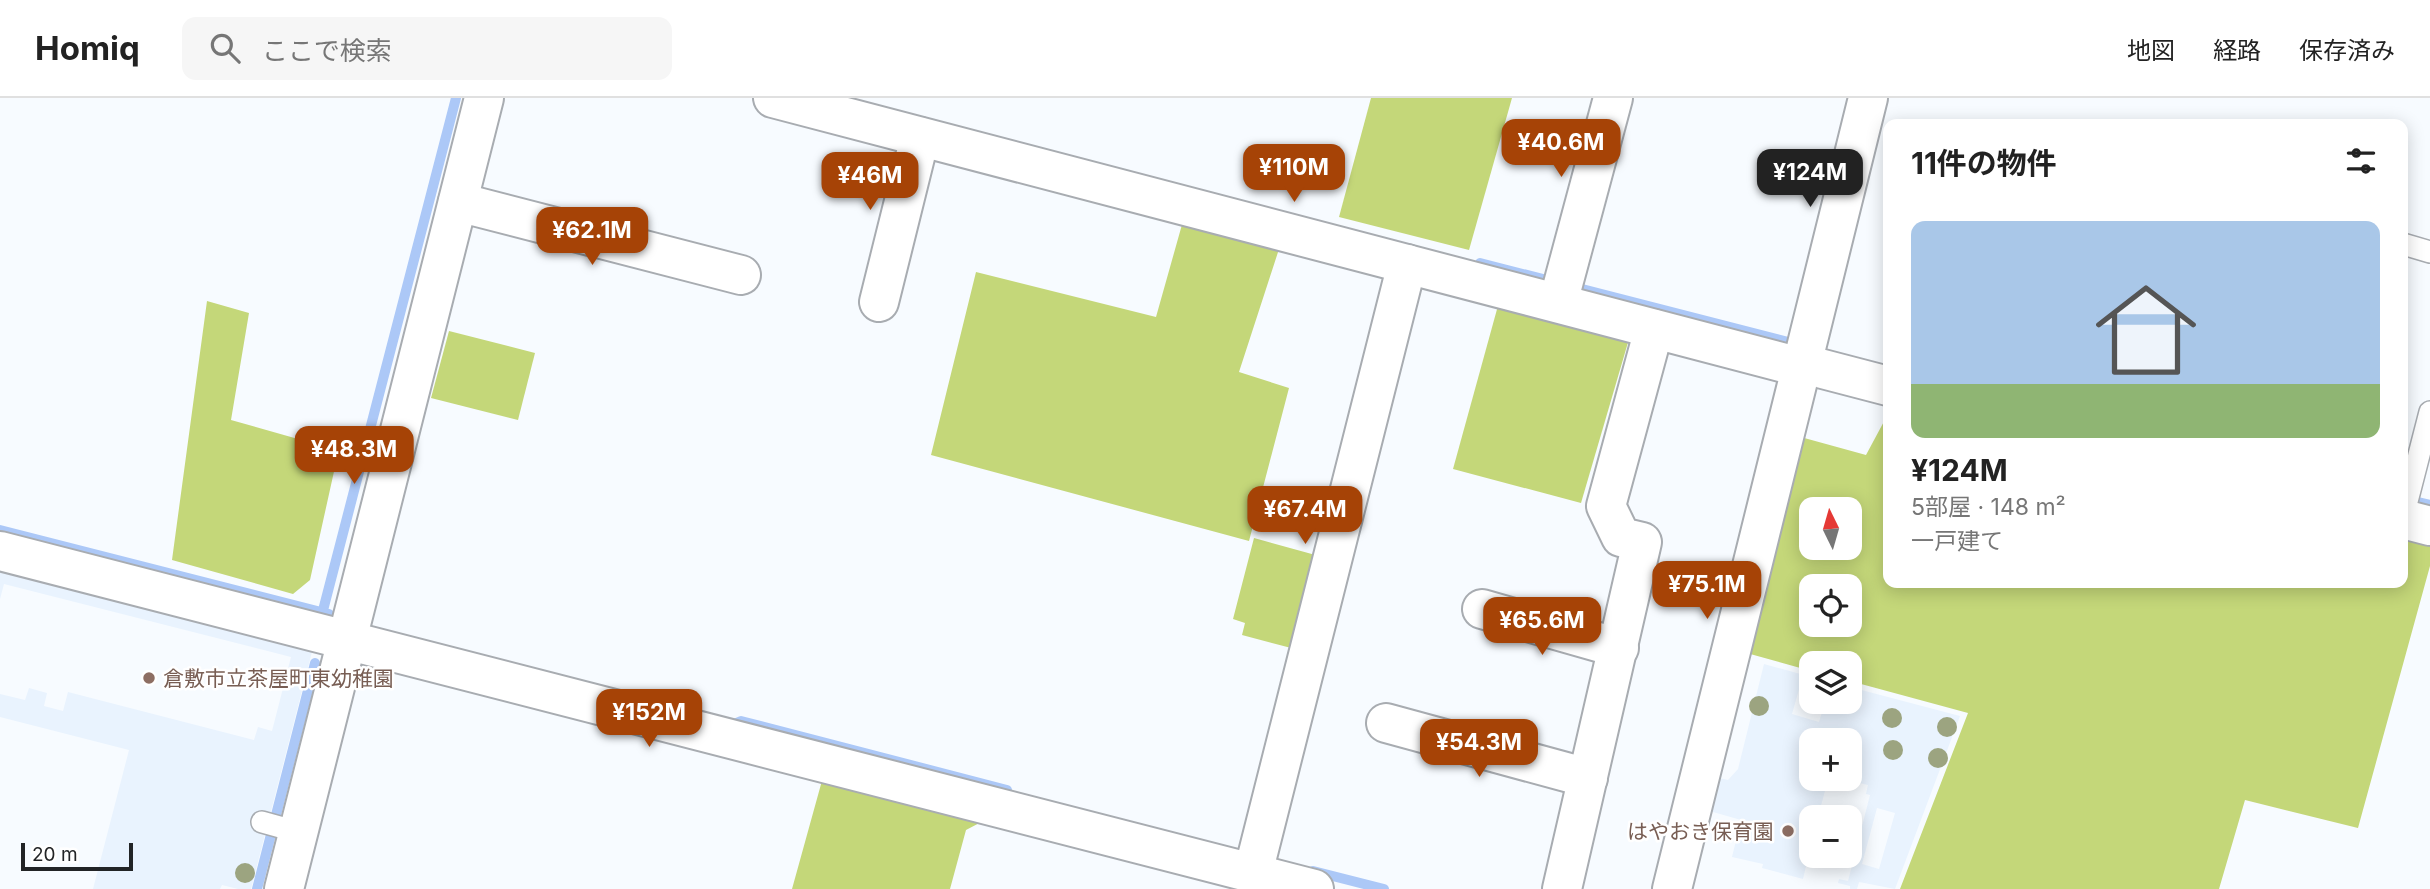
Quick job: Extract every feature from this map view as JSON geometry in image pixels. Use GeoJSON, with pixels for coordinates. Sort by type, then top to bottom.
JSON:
{"type":"FeatureCollection","features":[{"type":"Feature","properties":{"kind":"street"},"geometry":{"type":"LineString","coordinates":[[284,889],[282,828],[346,640],[484,98]]}},
{"type":"Feature","properties":{"kind":"street"},"geometry":{"type":"LineString","coordinates":[[773,98],[1407,264],[1562,291],[1654,329],[1804,352],[1819,368],[1883,385]]}},
{"type":"Feature","properties":{"kind":"street"},"geometry":{"type":"LineString","coordinates":[[1562,291],[1613,98]]}},
{"type":"Feature","properties":{"kind":"street"},"geometry":{"type":"LineString","coordinates":[[1672,889],[1868,98]]}},
{"type":"Feature","properties":{"kind":"street"},"geometry":{"type":"LineString","coordinates":[[878,302],[920,136]]}},
{"type":"Feature","properties":{"kind":"street"},"geometry":{"type":"LineString","coordinates":[[458,202],[741,275]]}},
{"type":"Feature","properties":{"kind":"street"},"geometry":{"type":"LineString","coordinates":[[1256,861],[1407,264]]}},
{"type":"Feature","properties":{"kind":"street"},"geometry":{"type":"LineString","coordinates":[[1562,889],[1642,542],[1621,537],[1606,506],[1654,329]]}},
{"type":"Feature","properties":{"kind":"street"},"geometry":{"type":"LineString","coordinates":[[0,551],[346,640],[1256,861],[1314,889]]}},
{"type":"Feature","properties":{"kind":"street"},"geometry":{"type":"LineString","coordinates":[[1482,609],[1619,648]]}},
{"type":"Feature","properties":{"kind":"street"},"geometry":{"type":"LineString","coordinates":[[1385,723],[1588,778]]}},
{"type":"Feature","properties":{"kind":"lane"},"geometry":{"type":"LineString","coordinates":[[2408,245],[2430,252]]}},
{"type":"Feature","properties":{"kind":"lane"},"geometry":{"type":"LineString","coordinates":[[2410,513],[2430,412]]}},
{"type":"Feature","properties":{"kind":"shaded area"},"geometry":{"type":"Polygon","coordinates":[[[0,566],[313,648],[251,889],[222,885],[220,889],[93,889],[129,750],[0,717],[0,694],[25,700],[29,688],[47,693],[44,706],[63,711],[68,692],[254,740],[258,727],[272,731],[291,657],[4,584],[0,599],[0,566]]]}},
{"type":"Feature","properties":{"kind":"shaded area"},"geometry":{"type":"Polygon","coordinates":[[[1764,664],[1799,674],[1799,690],[1792,714],[1819,722],[1821,714],[1862,714],[1862,690],[1960,716],[1895,889],[1859,882],[1857,889],[1850,889],[1850,886],[1838,883],[1839,879],[1848,881],[1851,868],[1862,868],[1862,864],[1862,826],[1870,795],[1866,794],[1868,785],[1862,784],[1862,728],[1799,728],[1799,791],[1825,791],[1821,805],[1799,805],[1799,868],[1806,868],[1803,879],[1762,868],[1763,864],[1732,857],[1741,820],[1706,810],[1710,776],[1728,780],[1738,769],[1764,664]],[[1877,808],[1862,864],[1879,869],[1895,813],[1877,808]]]}},
{"type":"Feature","properties":{"kind":"green space"},"geometry":{"type":"Polygon","coordinates":[[[1371,98],[1512,98],[1469,250],[1339,217],[1371,98]]]}},
{"type":"Feature","properties":{"kind":"green space"},"geometry":{"type":"Polygon","coordinates":[[[1183,221],[1280,246],[1239,372],[1289,388],[1249,541],[931,455],[976,272],[1156,317],[1183,221]]]}},
{"type":"Feature","properties":{"kind":"green space"},"geometry":{"type":"Polygon","coordinates":[[[207,301],[249,313],[231,420],[298,439],[299,460],[335,467],[310,580],[293,594],[172,560],[207,301]]]}},
{"type":"Feature","properties":{"kind":"green space"},"geometry":{"type":"Polygon","coordinates":[[[1499,302],[1629,339],[1581,503],[1453,469],[1499,302]]]}},
{"type":"Feature","properties":{"kind":"green space"},"geometry":{"type":"Polygon","coordinates":[[[449,331],[535,353],[518,420],[431,398],[449,331]]]}},
{"type":"Feature","properties":{"kind":"green space"},"geometry":{"type":"Polygon","coordinates":[[[1883,423],[1883,588],[2408,588],[2408,533],[2430,539],[2430,566],[2358,828],[2245,800],[2219,889],[1900,889],[1968,713],[1862,684],[1862,651],[1799,651],[1799,668],[1743,652],[1797,436],[1866,455],[1883,423]]]}},
{"type":"Feature","properties":{"kind":"green space"},"geometry":{"type":"Polygon","coordinates":[[[1254,538],[1319,556],[1295,649],[1242,635],[1245,623],[1233,619],[1254,538]]]}},
{"type":"Feature","properties":{"kind":"green space"},"geometry":{"type":"Polygon","coordinates":[[[823,777],[989,818],[966,830],[950,889],[792,889],[823,777]]]}},
{"type":"Feature","properties":{"kind":"waterway"},"geometry":{"type":"LineString","coordinates":[[321,618],[456,98]]}},
{"type":"Feature","properties":{"kind":"waterway"},"geometry":{"type":"LineString","coordinates":[[1480,263],[1800,345]]}},
{"type":"Feature","properties":{"kind":"waterway"},"geometry":{"type":"LineString","coordinates":[[2408,500],[2430,505]]}},
{"type":"Feature","properties":{"kind":"waterway"},"geometry":{"type":"LineString","coordinates":[[0,530],[329,614]]}},
{"type":"Feature","properties":{"kind":"waterway"},"geometry":{"type":"LineString","coordinates":[[257,889],[315,663]]}},
{"type":"Feature","properties":{"kind":"waterway"},"geometry":{"type":"LineString","coordinates":[[728,723],[741,721],[1007,790]]}},
{"type":"Feature","properties":{"kind":"waterway"},"geometry":{"type":"LineString","coordinates":[[1313,871],[1384,889]]}},
{"type":"Feature","properties":{"kind":"place","name":"倉敷市立茶屋町東幼稚園"},"geometry":{"type":"Point","coordinates":[149,678]}},
{"type":"Feature","properties":{"kind":"place","name":"はやおき保育園"},"geometry":{"type":"Point","coordinates":[1788,831]}}]}
